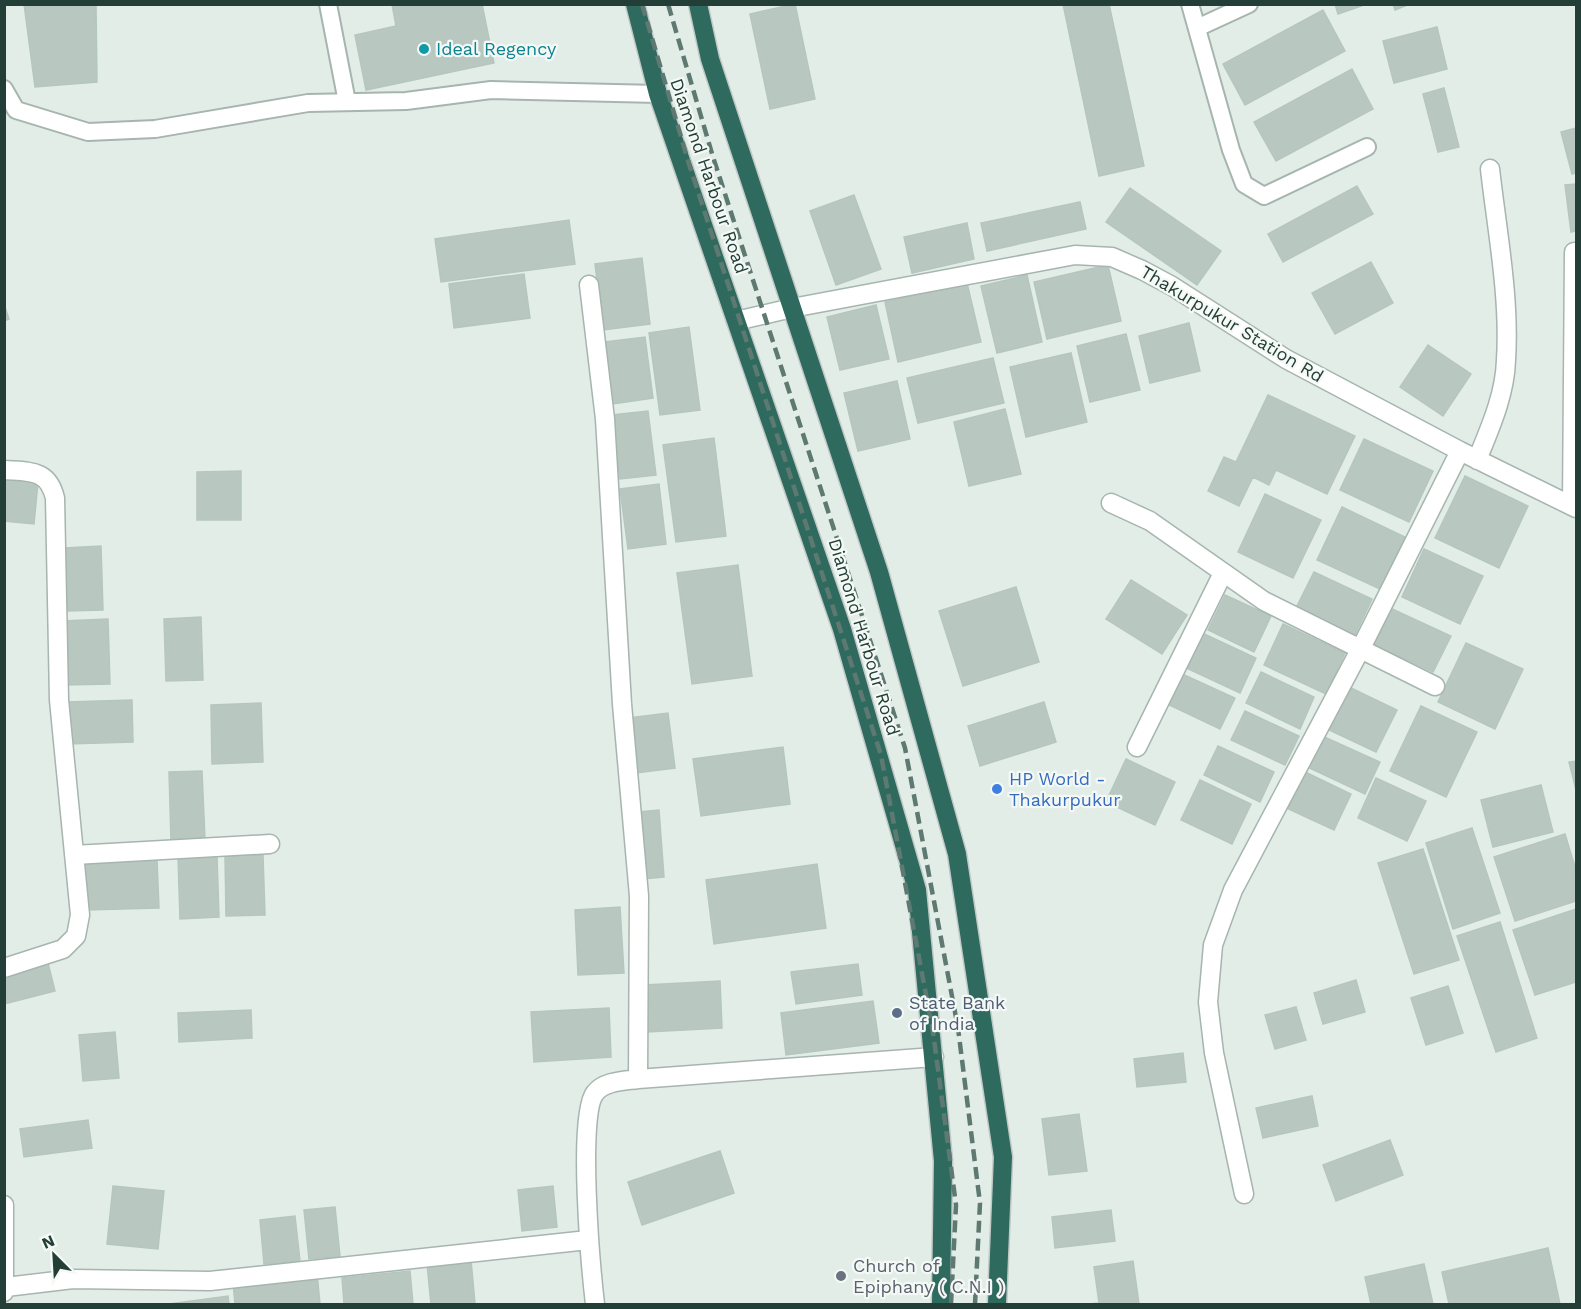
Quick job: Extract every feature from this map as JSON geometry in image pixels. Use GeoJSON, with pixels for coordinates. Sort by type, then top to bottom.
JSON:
{"type":"FeatureCollection","features":[{"type":"Feature","properties":{"kind":"highway","name":"Diamond Harbour Road"},"geometry":{"type":"LineString","coordinates":[[635,4],[658,94],[843,629],[917,890],[943,1161],[941,1305]]}},
{"type":"Feature","properties":{"kind":"highway","name":"Diamond Harbour Road"},"geometry":{"type":"LineString","coordinates":[[698,4],[710,59],[879,572],[957,854],[1003,1157],[997,1305]]}},
{"type":"Feature","properties":{"kind":"street"},"geometry":{"type":"LineString","coordinates":[[1477,460],[1497,410],[1506,361],[1506,314],[1490,169]]}},
{"type":"Feature","properties":{"kind":"street"},"geometry":{"type":"LineString","coordinates":[[1574,252],[1574,506]]}},
{"type":"Feature","properties":{"kind":"street","name":"Thakurpukur Station Rd"},"geometry":{"type":"LineString","coordinates":[[736,321],[792,308],[1075,255],[1112,257],[1172,286],[1286,360],[1477,460],[1574,506]]}},
{"type":"Feature","properties":{"kind":"street"},"geometry":{"type":"LineString","coordinates":[[589,285],[605,419],[622,704],[637,874],[638,1079]]}},
{"type":"Feature","properties":{"kind":"street"},"geometry":{"type":"LineString","coordinates":[[1244,1194],[1214,1053],[1208,1002],[1213,945],[1233,890],[1360,650],[1460,451]]}},
{"type":"Feature","properties":{"kind":"street"},"geometry":{"type":"LineString","coordinates":[[4,470],[32,472],[45,477],[52,485],[55,498],[59,700],[80,915],[76,936],[63,949],[4,968]]}},
{"type":"Feature","properties":{"kind":"street"},"geometry":{"type":"LineString","coordinates":[[1111,503],[1150,521],[1264,601],[1435,686]]}},
{"type":"Feature","properties":{"kind":"street"},"geometry":{"type":"LineString","coordinates":[[1137,747],[1223,573]]}},
{"type":"Feature","properties":{"kind":"street"},"geometry":{"type":"LineString","coordinates":[[74,855],[270,844]]}},
{"type":"Feature","properties":{"kind":"street"},"geometry":{"type":"LineString","coordinates":[[595,1305],[588,1240],[588,1106],[595,1091],[609,1083],[638,1079],[933,1057]]}},
{"type":"Feature","properties":{"kind":"street"},"geometry":{"type":"LineString","coordinates":[[4,1205],[5,1289],[73,1279],[210,1281],[588,1240]]}},
{"type":"Feature","properties":{"kind":"lane"},"geometry":{"type":"LineString","coordinates":[[328,4],[347,102]]}},
{"type":"Feature","properties":{"kind":"lane"},"geometry":{"type":"LineString","coordinates":[[1190,4],[1231,150],[1244,184],[1264,196],[1367,147]]}},
{"type":"Feature","properties":{"kind":"lane"},"geometry":{"type":"LineString","coordinates":[[1197,28],[1250,4]]}},
{"type":"Feature","properties":{"kind":"lane"},"geometry":{"type":"LineString","coordinates":[[4,89],[16,110],[88,132],[156,129],[308,103],[406,101],[491,90],[658,94]]}},
{"type":"Feature","properties":{"kind":"building"},"geometry":{"type":"Polygon","coordinates":[[[24,4],[96,4],[97,82],[35,87],[24,4]]]}},
{"type":"Feature","properties":{"kind":"building","name":"Ideal Regency"},"geometry":{"type":"Polygon","coordinates":[[[392,4],[482,4],[494,63],[366,90],[355,35],[396,26],[392,4]]]}},
{"type":"Feature","properties":{"kind":"building"},"geometry":{"type":"Polygon","coordinates":[[[795,4],[815,99],[770,109],[750,14],[795,4]]]}},
{"type":"Feature","properties":{"kind":"building"},"geometry":{"type":"Polygon","coordinates":[[[1063,4],[1109,4],[1144,166],[1099,176],[1063,4]]]}},
{"type":"Feature","properties":{"kind":"building"},"geometry":{"type":"Polygon","coordinates":[[[1335,4],[1367,4],[1338,14],[1335,4]]]}},
{"type":"Feature","properties":{"kind":"building"},"geometry":{"type":"Polygon","coordinates":[[[1393,4],[1410,4],[1395,10],[1393,4]]]}},
{"type":"Feature","properties":{"kind":"building"},"geometry":{"type":"Polygon","coordinates":[[[1323,10],[1345,51],[1245,105],[1223,64],[1323,10]]]}},
{"type":"Feature","properties":{"kind":"building"},"geometry":{"type":"Polygon","coordinates":[[[1437,27],[1447,69],[1394,83],[1383,41],[1437,27]]]}},
{"type":"Feature","properties":{"kind":"building"},"geometry":{"type":"Polygon","coordinates":[[[1352,69],[1373,109],[1276,161],[1254,122],[1352,69]]]}},
{"type":"Feature","properties":{"kind":"building"},"geometry":{"type":"Polygon","coordinates":[[[1444,88],[1459,147],[1438,152],[1423,94],[1444,88]]]}},
{"type":"Feature","properties":{"kind":"building"},"geometry":{"type":"Polygon","coordinates":[[[1576,128],[1576,173],[1572,174],[1561,132],[1576,128]]]}},
{"type":"Feature","properties":{"kind":"building"},"geometry":{"type":"Polygon","coordinates":[[[1576,184],[1576,231],[1571,232],[1565,185],[1576,184]]]}},
{"type":"Feature","properties":{"kind":"building"},"geometry":{"type":"Polygon","coordinates":[[[1357,186],[1373,214],[1283,262],[1268,234],[1357,186]]]}},
{"type":"Feature","properties":{"kind":"building"},"geometry":{"type":"Polygon","coordinates":[[[1130,188],[1221,251],[1197,285],[1106,222],[1130,188]]]}},
{"type":"Feature","properties":{"kind":"building"},"geometry":{"type":"Polygon","coordinates":[[[854,195],[881,269],[836,285],[810,211],[854,195]]]}},
{"type":"Feature","properties":{"kind":"building"},"geometry":{"type":"Polygon","coordinates":[[[1080,202],[1086,229],[987,251],[981,223],[1080,202]]]}},
{"type":"Feature","properties":{"kind":"building"},"geometry":{"type":"Polygon","coordinates":[[[569,220],[575,264],[441,282],[435,239],[569,220]]]}},
{"type":"Feature","properties":{"kind":"building"},"geometry":{"type":"Polygon","coordinates":[[[967,223],[974,259],[912,273],[904,237],[967,223]]]}},
{"type":"Feature","properties":{"kind":"building"},"geometry":{"type":"Polygon","coordinates":[[[642,258],[650,324],[603,330],[595,264],[642,258]]]}},
{"type":"Feature","properties":{"kind":"building"},"geometry":{"type":"Polygon","coordinates":[[[1371,262],[1393,303],[1335,334],[1312,293],[1371,262]]]}},
{"type":"Feature","properties":{"kind":"building"},"geometry":{"type":"Polygon","coordinates":[[[1108,265],[1121,321],[1047,339],[1034,282],[1108,265]]]}},
{"type":"Feature","properties":{"kind":"building"},"geometry":{"type":"Polygon","coordinates":[[[524,274],[530,318],[454,328],[449,284],[524,274]]]}},
{"type":"Feature","properties":{"kind":"building"},"geometry":{"type":"Polygon","coordinates":[[[1027,275],[1042,342],[997,353],[981,286],[1027,275]]]}},
{"type":"Feature","properties":{"kind":"building"},"geometry":{"type":"Polygon","coordinates":[[[967,283],[981,342],[898,362],[885,302],[967,283]]]}},
{"type":"Feature","properties":{"kind":"building"},"geometry":{"type":"Polygon","coordinates":[[[4,304],[9,319],[4,321],[4,304]]]}},
{"type":"Feature","properties":{"kind":"building"},"geometry":{"type":"Polygon","coordinates":[[[876,305],[889,359],[840,370],[827,317],[876,305]]]}},
{"type":"Feature","properties":{"kind":"building"},"geometry":{"type":"Polygon","coordinates":[[[1189,323],[1200,371],[1150,383],[1139,336],[1189,323]]]}},
{"type":"Feature","properties":{"kind":"building"},"geometry":{"type":"Polygon","coordinates":[[[689,327],[700,410],[660,415],[649,333],[689,327]]]}},
{"type":"Feature","properties":{"kind":"building"},"geometry":{"type":"Polygon","coordinates":[[[1126,334],[1140,390],[1090,402],[1077,346],[1126,334]]]}},
{"type":"Feature","properties":{"kind":"building"},"geometry":{"type":"Polygon","coordinates":[[[645,337],[653,398],[613,404],[605,342],[645,337]]]}},
{"type":"Feature","properties":{"kind":"building"},"geometry":{"type":"Polygon","coordinates":[[[1428,345],[1471,374],[1443,416],[1400,387],[1428,345]]]}},
{"type":"Feature","properties":{"kind":"building"},"geometry":{"type":"Polygon","coordinates":[[[1071,353],[1087,422],[1026,437],[1010,367],[1071,353]]]}},
{"type":"Feature","properties":{"kind":"building"},"geometry":{"type":"Polygon","coordinates":[[[993,358],[1004,403],[918,423],[907,378],[993,358]]]}},
{"type":"Feature","properties":{"kind":"building"},"geometry":{"type":"Polygon","coordinates":[[[897,381],[910,439],[858,451],[844,393],[897,381]]]}},
{"type":"Feature","properties":{"kind":"building"},"geometry":{"type":"Polygon","coordinates":[[[1268,395],[1355,436],[1327,494],[1276,470],[1269,485],[1253,477],[1239,506],[1208,491],[1224,457],[1236,462],[1268,395]]]}},
{"type":"Feature","properties":{"kind":"building"},"geometry":{"type":"Polygon","coordinates":[[[1005,409],[1021,474],[969,486],[954,422],[1005,409]]]}},
{"type":"Feature","properties":{"kind":"building"},"geometry":{"type":"Polygon","coordinates":[[[648,411],[656,475],[620,479],[612,415],[648,411]]]}},
{"type":"Feature","properties":{"kind":"building"},"geometry":{"type":"Polygon","coordinates":[[[714,438],[726,536],[676,542],[663,445],[714,438]]]}},
{"type":"Feature","properties":{"kind":"building"},"geometry":{"type":"Polygon","coordinates":[[[1364,439],[1433,471],[1409,522],[1340,490],[1364,439]]]}},
{"type":"Feature","properties":{"kind":"building"},"geometry":{"type":"Polygon","coordinates":[[[241,471],[241,520],[197,520],[197,472],[241,471]]]}},
{"type":"Feature","properties":{"kind":"building"},"geometry":{"type":"Polygon","coordinates":[[[1465,476],[1528,506],[1499,568],[1435,538],[1465,476]]]}},
{"type":"Feature","properties":{"kind":"building"},"geometry":{"type":"Polygon","coordinates":[[[4,478],[38,482],[34,524],[4,521],[4,478]]]}},
{"type":"Feature","properties":{"kind":"building"},"geometry":{"type":"Polygon","coordinates":[[[659,484],[666,544],[628,549],[620,489],[659,484]]]}},
{"type":"Feature","properties":{"kind":"building"},"geometry":{"type":"Polygon","coordinates":[[[1265,494],[1321,520],[1293,578],[1238,552],[1265,494]]]}},
{"type":"Feature","properties":{"kind":"building"},"geometry":{"type":"Polygon","coordinates":[[[1342,507],[1405,537],[1380,589],[1317,560],[1342,507]]]}},
{"type":"Feature","properties":{"kind":"building"},"geometry":{"type":"Polygon","coordinates":[[[101,546],[103,610],[67,611],[65,548],[101,546]]]}},
{"type":"Feature","properties":{"kind":"building"},"geometry":{"type":"Polygon","coordinates":[[[1424,549],[1483,576],[1460,624],[1402,597],[1424,549]]]}},
{"type":"Feature","properties":{"kind":"building"},"geometry":{"type":"Polygon","coordinates":[[[738,565],[752,676],[692,684],[677,573],[738,565]]]}},
{"type":"Feature","properties":{"kind":"building"},"geometry":{"type":"Polygon","coordinates":[[[1314,572],[1372,599],[1353,639],[1294,612],[1314,572]]]}},
{"type":"Feature","properties":{"kind":"building"},"geometry":{"type":"Polygon","coordinates":[[[1131,580],[1187,615],[1162,654],[1106,619],[1131,580]]]}},
{"type":"Feature","properties":{"kind":"building"},"geometry":{"type":"Polygon","coordinates":[[[1016,587],[1039,662],[963,686],[939,611],[1016,587]]]}},
{"type":"Feature","properties":{"kind":"building"},"geometry":{"type":"Polygon","coordinates":[[[1225,595],[1271,616],[1254,652],[1208,630],[1225,595]]]}},
{"type":"Feature","properties":{"kind":"building"},"geometry":{"type":"Polygon","coordinates":[[[1390,608],[1451,636],[1433,672],[1373,644],[1390,608]]]}},
{"type":"Feature","properties":{"kind":"building"},"geometry":{"type":"Polygon","coordinates":[[[201,617],[203,680],[166,681],[164,619],[201,617]]]}},
{"type":"Feature","properties":{"kind":"building"},"geometry":{"type":"Polygon","coordinates":[[[108,619],[110,684],[64,685],[62,621],[108,619]]]}},
{"type":"Feature","properties":{"kind":"building"},"geometry":{"type":"Polygon","coordinates":[[[1283,624],[1345,653],[1326,694],[1264,665],[1283,624]]]}},
{"type":"Feature","properties":{"kind":"building"},"geometry":{"type":"Polygon","coordinates":[[[1200,632],[1256,658],[1240,693],[1184,667],[1200,632]]]}},
{"type":"Feature","properties":{"kind":"building"},"geometry":{"type":"Polygon","coordinates":[[[1466,643],[1523,669],[1495,729],[1438,702],[1466,643]]]}},
{"type":"Feature","properties":{"kind":"building"},"geometry":{"type":"Polygon","coordinates":[[[1261,672],[1314,697],[1300,729],[1246,703],[1261,672]]]}},
{"type":"Feature","properties":{"kind":"building"},"geometry":{"type":"Polygon","coordinates":[[[1180,673],[1235,698],[1220,729],[1165,703],[1180,673]]]}},
{"type":"Feature","properties":{"kind":"building"},"geometry":{"type":"Polygon","coordinates":[[[1349,687],[1397,710],[1376,752],[1329,730],[1349,687]]]}},
{"type":"Feature","properties":{"kind":"building"},"geometry":{"type":"Polygon","coordinates":[[[132,700],[133,742],[68,744],[67,702],[132,700]]]}},
{"type":"Feature","properties":{"kind":"building"},"geometry":{"type":"Polygon","coordinates":[[[1044,702],[1056,742],[980,766],[968,726],[1044,702]]]}},
{"type":"Feature","properties":{"kind":"building"},"geometry":{"type":"Polygon","coordinates":[[[261,703],[263,762],[212,764],[211,705],[261,703]]]}},
{"type":"Feature","properties":{"kind":"building"},"geometry":{"type":"Polygon","coordinates":[[[1421,706],[1477,732],[1446,797],[1390,771],[1421,706]]]}},
{"type":"Feature","properties":{"kind":"building"},"geometry":{"type":"Polygon","coordinates":[[[1245,711],[1299,736],[1285,765],[1231,740],[1245,711]]]}},
{"type":"Feature","properties":{"kind":"building"},"geometry":{"type":"Polygon","coordinates":[[[668,713],[675,768],[636,773],[629,718],[668,713]]]}},
{"type":"Feature","properties":{"kind":"building"},"geometry":{"type":"Polygon","coordinates":[[[1320,735],[1380,762],[1365,794],[1305,766],[1320,735]]]}},
{"type":"Feature","properties":{"kind":"building"},"geometry":{"type":"Polygon","coordinates":[[[1218,746],[1274,772],[1260,802],[1204,775],[1218,746]]]}},
{"type":"Feature","properties":{"kind":"building"},"geometry":{"type":"Polygon","coordinates":[[[783,747],[790,804],[701,816],[693,759],[783,747]]]}},
{"type":"Feature","properties":{"kind":"building"},"geometry":{"type":"Polygon","coordinates":[[[1126,759],[1175,782],[1155,825],[1106,802],[1126,759]]]}},
{"type":"Feature","properties":{"kind":"building"},"geometry":{"type":"Polygon","coordinates":[[[1576,761],[1576,790],[1569,762],[1576,761]]]}},
{"type":"Feature","properties":{"kind":"building"},"geometry":{"type":"Polygon","coordinates":[[[1301,770],[1351,794],[1334,830],[1284,807],[1301,770]]]}},
{"type":"Feature","properties":{"kind":"building"},"geometry":{"type":"Polygon","coordinates":[[[202,771],[205,840],[171,841],[169,772],[202,771]]]}},
{"type":"Feature","properties":{"kind":"building"},"geometry":{"type":"Polygon","coordinates":[[[1376,778],[1426,801],[1407,841],[1358,818],[1376,778]]]}},
{"type":"Feature","properties":{"kind":"building"},"geometry":{"type":"Polygon","coordinates":[[[1200,780],[1251,804],[1232,844],[1181,820],[1200,780]]]}},
{"type":"Feature","properties":{"kind":"building"},"geometry":{"type":"Polygon","coordinates":[[[1541,785],[1553,832],[1493,847],[1481,800],[1541,785]]]}},
{"type":"Feature","properties":{"kind":"building"},"geometry":{"type":"Polygon","coordinates":[[[659,810],[664,877],[643,879],[638,812],[659,810]]]}},
{"type":"Feature","properties":{"kind":"building"},"geometry":{"type":"Polygon","coordinates":[[[1472,828],[1500,913],[1453,929],[1426,843],[1472,828]]]}},
{"type":"Feature","properties":{"kind":"building"},"geometry":{"type":"Polygon","coordinates":[[[1565,834],[1576,870],[1576,901],[1515,921],[1494,857],[1565,834]]]}},
{"type":"Feature","properties":{"kind":"building"},"geometry":{"type":"Polygon","coordinates":[[[1423,849],[1459,960],[1414,974],[1378,863],[1423,849]]]}},
{"type":"Feature","properties":{"kind":"building"},"geometry":{"type":"Polygon","coordinates":[[[263,855],[265,915],[226,916],[225,856],[263,855]]]}},
{"type":"Feature","properties":{"kind":"building"},"geometry":{"type":"Polygon","coordinates":[[[217,856],[219,917],[180,919],[178,857],[217,856]]]}},
{"type":"Feature","properties":{"kind":"building"},"geometry":{"type":"Polygon","coordinates":[[[157,860],[159,908],[85,910],[83,863],[157,860]]]}},
{"type":"Feature","properties":{"kind":"building"},"geometry":{"type":"Polygon","coordinates":[[[817,864],[826,928],[714,944],[706,880],[817,864]]]}},
{"type":"Feature","properties":{"kind":"building"},"geometry":{"type":"Polygon","coordinates":[[[620,907],[624,973],[578,975],[575,910],[620,907]]]}},
{"type":"Feature","properties":{"kind":"building"},"geometry":{"type":"Polygon","coordinates":[[[1576,909],[1576,982],[1535,995],[1513,930],[1576,909]]]}},
{"type":"Feature","properties":{"kind":"building"},"geometry":{"type":"Polygon","coordinates":[[[1500,922],[1537,1038],[1496,1052],[1457,936],[1500,922]]]}},
{"type":"Feature","properties":{"kind":"building"},"geometry":{"type":"Polygon","coordinates":[[[48,963],[55,991],[4,1004],[4,974],[48,963]]]}},
{"type":"Feature","properties":{"kind":"building"},"geometry":{"type":"Polygon","coordinates":[[[858,964],[862,995],[796,1004],[791,972],[858,964]]]}},
{"type":"Feature","properties":{"kind":"building"},"geometry":{"type":"Polygon","coordinates":[[[1356,980],[1365,1012],[1323,1024],[1314,993],[1356,980]]]}},
{"type":"Feature","properties":{"kind":"building"},"geometry":{"type":"Polygon","coordinates":[[[720,981],[722,1028],[647,1032],[644,985],[720,981]]]}},
{"type":"Feature","properties":{"kind":"building"},"geometry":{"type":"Polygon","coordinates":[[[1448,986],[1463,1033],[1426,1045],[1411,998],[1448,986]]]}},
{"type":"Feature","properties":{"kind":"building"},"geometry":{"type":"Polygon","coordinates":[[[873,1001],[879,1043],[786,1055],[781,1013],[873,1001]]]}},
{"type":"Feature","properties":{"kind":"building"},"geometry":{"type":"Polygon","coordinates":[[[1296,1007],[1306,1040],[1275,1049],[1265,1015],[1296,1007]]]}},
{"type":"Feature","properties":{"kind":"building"},"geometry":{"type":"Polygon","coordinates":[[[609,1008],[611,1057],[534,1062],[531,1012],[609,1008]]]}},
{"type":"Feature","properties":{"kind":"building"},"geometry":{"type":"Polygon","coordinates":[[[251,1010],[252,1038],[179,1042],[178,1013],[251,1010]]]}},
{"type":"Feature","properties":{"kind":"building"},"geometry":{"type":"Polygon","coordinates":[[[115,1032],[119,1078],[83,1081],[79,1035],[115,1032]]]}},
{"type":"Feature","properties":{"kind":"building"},"geometry":{"type":"Polygon","coordinates":[[[1183,1053],[1186,1082],[1137,1087],[1134,1059],[1183,1053]]]}},
{"type":"Feature","properties":{"kind":"building"},"geometry":{"type":"Polygon","coordinates":[[[1312,1096],[1318,1126],[1263,1138],[1256,1108],[1312,1096]]]}},
{"type":"Feature","properties":{"kind":"building"},"geometry":{"type":"Polygon","coordinates":[[[1079,1114],[1087,1171],[1049,1175],[1042,1119],[1079,1114]]]}},
{"type":"Feature","properties":{"kind":"building"},"geometry":{"type":"Polygon","coordinates":[[[88,1120],[92,1148],[24,1157],[20,1129],[88,1120]]]}},
{"type":"Feature","properties":{"kind":"building"},"geometry":{"type":"Polygon","coordinates":[[[1390,1140],[1403,1175],[1336,1201],[1323,1165],[1390,1140]]]}},
{"type":"Feature","properties":{"kind":"building"},"geometry":{"type":"Polygon","coordinates":[[[720,1151],[734,1193],[642,1225],[628,1182],[720,1151]]]}},
{"type":"Feature","properties":{"kind":"building"},"geometry":{"type":"Polygon","coordinates":[[[113,1186],[164,1191],[158,1249],[107,1244],[113,1186]]]}},
{"type":"Feature","properties":{"kind":"building"},"geometry":{"type":"Polygon","coordinates":[[[553,1186],[557,1227],[522,1231],[518,1190],[553,1186]]]}},
{"type":"Feature","properties":{"kind":"building"},"geometry":{"type":"Polygon","coordinates":[[[335,1207],[340,1256],[309,1259],[304,1210],[335,1207]]]}},
{"type":"Feature","properties":{"kind":"building"},"geometry":{"type":"Polygon","coordinates":[[[1111,1210],[1115,1241],[1055,1248],[1052,1217],[1111,1210]]]}},
{"type":"Feature","properties":{"kind":"building"},"geometry":{"type":"Polygon","coordinates":[[[295,1216],[300,1261],[264,1264],[260,1220],[295,1216]]]}},
{"type":"Feature","properties":{"kind":"building"},"geometry":{"type":"Polygon","coordinates":[[[1548,1248],[1560,1304],[1449,1304],[1442,1272],[1548,1248]]]}},
{"type":"Feature","properties":{"kind":"building"},"geometry":{"type":"Polygon","coordinates":[[[471,1260],[475,1304],[431,1304],[427,1264],[471,1260]]]}},
{"type":"Feature","properties":{"kind":"building"},"geometry":{"type":"Polygon","coordinates":[[[1133,1261],[1139,1304],[1088,1304],[1099,1303],[1094,1267],[1133,1261]]]}},
{"type":"Feature","properties":{"kind":"building"},"geometry":{"type":"Polygon","coordinates":[[[1424,1264],[1433,1304],[1371,1304],[1365,1277],[1424,1264]]]}},
{"type":"Feature","properties":{"kind":"building"},"geometry":{"type":"Polygon","coordinates":[[[410,1271],[413,1304],[344,1304],[342,1278],[410,1271]]]}},
{"type":"Feature","properties":{"kind":"building"},"geometry":{"type":"Polygon","coordinates":[[[317,1273],[320,1304],[235,1304],[233,1282],[317,1273]]]}},
{"type":"Feature","properties":{"kind":"building"},"geometry":{"type":"Polygon","coordinates":[[[228,1296],[229,1304],[169,1304],[228,1296]]]}},
{"type":"Feature","properties":{"kind":"railway"},"geometry":{"type":"LineString","coordinates":[[642,4],[689,164],[881,755],[933,1032],[956,1205],[951,1304]]}},
{"type":"Feature","properties":{"kind":"railway"},"geometry":{"type":"LineString","coordinates":[[668,4],[713,157],[905,748],[958,1028],[980,1203],[975,1304]]}},
{"type":"Feature","properties":{"kind":"place","name":"Ideal Regency"},"geometry":{"type":"Point","coordinates":[424,49]}},
{"type":"Feature","properties":{"kind":"place","name":"HP World - Thakurpukur"},"geometry":{"type":"Point","coordinates":[997,789]}},
{"type":"Feature","properties":{"kind":"place","name":"State Bank of India"},"geometry":{"type":"Point","coordinates":[897,1013]}},
{"type":"Feature","properties":{"kind":"place","name":"Church of Epiphany ( C.N.I )"},"geometry":{"type":"Point","coordinates":[841,1276]}}]}
